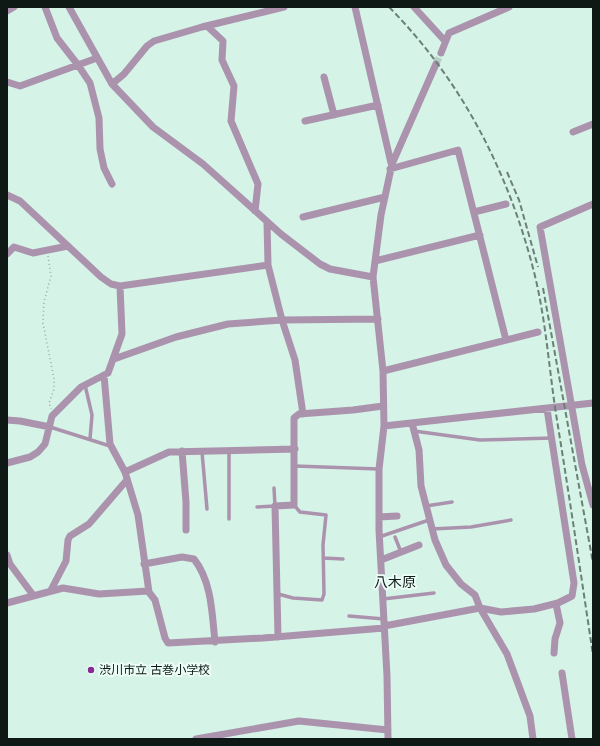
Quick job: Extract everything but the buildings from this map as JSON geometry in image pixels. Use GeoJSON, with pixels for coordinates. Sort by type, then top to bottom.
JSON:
{"type":"FeatureCollection","features":[{"type":"Feature","properties":{"kind":"street"},"geometry":{"type":"LineString","coordinates":[[7,11],[14,7]]}},
{"type":"Feature","properties":{"kind":"street"},"geometry":{"type":"LineString","coordinates":[[45,7],[57,38],[90,83],[99,118],[100,149],[104,168],[112,184]]}},
{"type":"Feature","properties":{"kind":"street"},"geometry":{"type":"LineString","coordinates":[[69,7],[112,84],[153,127],[203,164],[298,248],[330,269],[373,277]]}},
{"type":"Feature","properties":{"kind":"street"},"geometry":{"type":"LineString","coordinates":[[112,84],[124,74],[150,44],[207,26],[284,7]]}},
{"type":"Feature","properties":{"kind":"street"},"geometry":{"type":"LineString","coordinates":[[355,7],[391,166]]}},
{"type":"Feature","properties":{"kind":"street"},"geometry":{"type":"LineString","coordinates":[[414,7],[445,41]]}},
{"type":"Feature","properties":{"kind":"street"},"geometry":{"type":"LineString","coordinates":[[441,53],[449,33],[455,29],[509,7]]}},
{"type":"Feature","properties":{"kind":"street"},"geometry":{"type":"LineString","coordinates":[[207,26],[223,41],[222,60],[234,86],[231,121],[258,184],[255,211]]}},
{"type":"Feature","properties":{"kind":"street"},"geometry":{"type":"LineString","coordinates":[[7,82],[20,86],[97,58]]}},
{"type":"Feature","properties":{"kind":"street"},"geometry":{"type":"LineString","coordinates":[[388,739],[383,599],[379,537],[379,469],[384,426],[383,371],[373,277],[374,261],[391,166],[436,64]]}},
{"type":"Feature","properties":{"kind":"street"},"geometry":{"type":"LineString","coordinates":[[324,77],[334,115]]}},
{"type":"Feature","properties":{"kind":"street"},"geometry":{"type":"LineString","coordinates":[[305,121],[378,104]]}},
{"type":"Feature","properties":{"kind":"street"},"geometry":{"type":"LineString","coordinates":[[573,132],[593,124]]}},
{"type":"Feature","properties":{"kind":"street"},"geometry":{"type":"LineString","coordinates":[[391,166],[458,150],[506,340]]}},
{"type":"Feature","properties":{"kind":"street"},"geometry":{"type":"LineString","coordinates":[[7,195],[20,201],[101,277],[111,284],[120,286],[268,265]]}},
{"type":"Feature","properties":{"kind":"street"},"geometry":{"type":"LineString","coordinates":[[304,217],[385,197]]}},
{"type":"Feature","properties":{"kind":"street"},"geometry":{"type":"LineString","coordinates":[[474,212],[506,204]]}},
{"type":"Feature","properties":{"kind":"street"},"geometry":{"type":"LineString","coordinates":[[593,204],[540,228],[573,406],[582,465],[593,505]]}},
{"type":"Feature","properties":{"kind":"street"},"geometry":{"type":"LineString","coordinates":[[267,222],[268,265],[282,320],[295,360],[303,414]]}},
{"type":"Feature","properties":{"kind":"street"},"geometry":{"type":"LineString","coordinates":[[374,261],[480,235]]}},
{"type":"Feature","properties":{"kind":"street"},"geometry":{"type":"LineString","coordinates":[[7,254],[14,247],[34,253],[68,246]]}},
{"type":"Feature","properties":{"kind":"street"},"geometry":{"type":"LineString","coordinates":[[7,463],[30,458],[38,452],[45,444],[52,416],[85,385],[108,373],[114,359],[123,326],[120,286]]}},
{"type":"Feature","properties":{"kind":"street"},"geometry":{"type":"LineString","coordinates":[[114,359],[176,337],[194,334],[217,326],[282,320],[378,319]]}},
{"type":"Feature","properties":{"kind":"street"},"geometry":{"type":"LineString","coordinates":[[383,371],[538,332]]}},
{"type":"Feature","properties":{"kind":"street"},"geometry":{"type":"LineString","coordinates":[[104,375],[111,446],[125,472],[126,481],[138,515],[149,592],[155,600],[165,638],[168,643],[215,642],[278,637],[384,624],[480,608],[501,612],[534,609],[556,604],[572,596],[574,582],[547,409]]}},
{"type":"Feature","properties":{"kind":"street"},"geometry":{"type":"LineString","coordinates":[[384,426],[413,427],[593,403]]}},
{"type":"Feature","properties":{"kind":"street"},"geometry":{"type":"LineString","coordinates":[[278,637],[275,506],[294,505],[294,418],[299,414],[383,406]]}},
{"type":"Feature","properties":{"kind":"street"},"geometry":{"type":"LineString","coordinates":[[7,420],[50,427]]}},
{"type":"Feature","properties":{"kind":"street"},"geometry":{"type":"LineString","coordinates":[[413,427],[419,450],[421,486],[432,529],[446,565],[461,584],[475,595],[480,608],[507,654],[530,716],[533,739]]}},
{"type":"Feature","properties":{"kind":"street"},"geometry":{"type":"LineString","coordinates":[[125,472],[169,452],[202,450],[295,449]]}},
{"type":"Feature","properties":{"kind":"street"},"geometry":{"type":"LineString","coordinates":[[182,451],[186,502],[186,530]]}},
{"type":"Feature","properties":{"kind":"street"},"geometry":{"type":"LineString","coordinates":[[51,590],[66,561],[68,540],[74,532],[89,524],[126,481]]}},
{"type":"Feature","properties":{"kind":"street"},"geometry":{"type":"LineString","coordinates":[[379,517],[397,516]]}},
{"type":"Feature","properties":{"kind":"street"},"geometry":{"type":"LineString","coordinates":[[380,560],[418,545]]}},
{"type":"Feature","properties":{"kind":"street"},"geometry":{"type":"LineString","coordinates":[[7,555],[10,564],[33,595]]}},
{"type":"Feature","properties":{"kind":"street"},"geometry":{"type":"LineString","coordinates":[[144,564],[182,557],[194,559],[200,566],[208,588],[215,642]]}},
{"type":"Feature","properties":{"kind":"street"},"geometry":{"type":"LineString","coordinates":[[7,603],[63,588],[99,594],[138,590],[149,592]]}},
{"type":"Feature","properties":{"kind":"street"},"geometry":{"type":"LineString","coordinates":[[554,653],[555,639],[560,623],[556,604]]}},
{"type":"Feature","properties":{"kind":"street"},"geometry":{"type":"LineString","coordinates":[[562,673],[572,739]]}},
{"type":"Feature","properties":{"kind":"street"},"geometry":{"type":"LineString","coordinates":[[196,739],[299,721],[388,730]]}},
{"type":"Feature","properties":{"kind":"lane"},"geometry":{"type":"LineString","coordinates":[[85,385],[92,415],[90,439]]}},
{"type":"Feature","properties":{"kind":"lane"},"geometry":{"type":"LineString","coordinates":[[50,427],[111,446]]}},
{"type":"Feature","properties":{"kind":"lane"},"geometry":{"type":"LineString","coordinates":[[413,427],[480,440],[552,438]]}},
{"type":"Feature","properties":{"kind":"lane"},"geometry":{"type":"LineString","coordinates":[[202,450],[207,509]]}},
{"type":"Feature","properties":{"kind":"lane"},"geometry":{"type":"LineString","coordinates":[[229,450],[229,519]]}},
{"type":"Feature","properties":{"kind":"lane"},"geometry":{"type":"LineString","coordinates":[[295,466],[379,469]]}},
{"type":"Feature","properties":{"kind":"lane"},"geometry":{"type":"LineString","coordinates":[[257,507],[275,506],[274,488]]}},
{"type":"Feature","properties":{"kind":"lane"},"geometry":{"type":"LineString","coordinates":[[426,506],[452,502]]}},
{"type":"Feature","properties":{"kind":"lane"},"geometry":{"type":"LineString","coordinates":[[278,594],[293,598],[322,600],[324,594],[326,514],[300,512],[294,505]]}},
{"type":"Feature","properties":{"kind":"lane"},"geometry":{"type":"LineString","coordinates":[[379,537],[429,520]]}},
{"type":"Feature","properties":{"kind":"lane"},"geometry":{"type":"LineString","coordinates":[[432,529],[498,524],[511,520]]}},
{"type":"Feature","properties":{"kind":"lane"},"geometry":{"type":"LineString","coordinates":[[395,537],[401,552]]}},
{"type":"Feature","properties":{"kind":"lane"},"geometry":{"type":"LineString","coordinates":[[324,558],[343,559]]}},
{"type":"Feature","properties":{"kind":"lane"},"geometry":{"type":"LineString","coordinates":[[383,599],[434,593]]}},
{"type":"Feature","properties":{"kind":"lane"},"geometry":{"type":"LineString","coordinates":[[349,616],[384,624]]}},
{"type":"Feature","properties":{"kind":"path"},"geometry":{"type":"LineString","coordinates":[[47,250],[51,276],[44,302],[43,323],[54,379],[54,389],[49,403],[52,416]]}},
{"type":"Feature","properties":{"kind":"tunnel"},"geometry":{"type":"LineString","coordinates":[[436,64],[441,53]]}},
{"type":"Feature","properties":{"kind":"railway"},"geometry":{"type":"LineString","coordinates":[[389,7],[440,66],[461,98],[497,166],[525,239],[542,310],[556,414],[593,655]]}},
{"type":"Feature","properties":{"kind":"railway"},"geometry":{"type":"LineString","coordinates":[[507,172],[519,200],[538,267]]}},
{"type":"Feature","properties":{"kind":"railway"},"geometry":{"type":"LineString","coordinates":[[543,288],[593,563]]}},
{"type":"Feature","properties":{"kind":"place","name":"渋川市立 古巻小学校"},"geometry":{"type":"Point","coordinates":[91,670]}},
{"type":"Feature","properties":{"kind":"district","name":"八木原"},"geometry":{"type":"Point","coordinates":[395,582]}}]}
